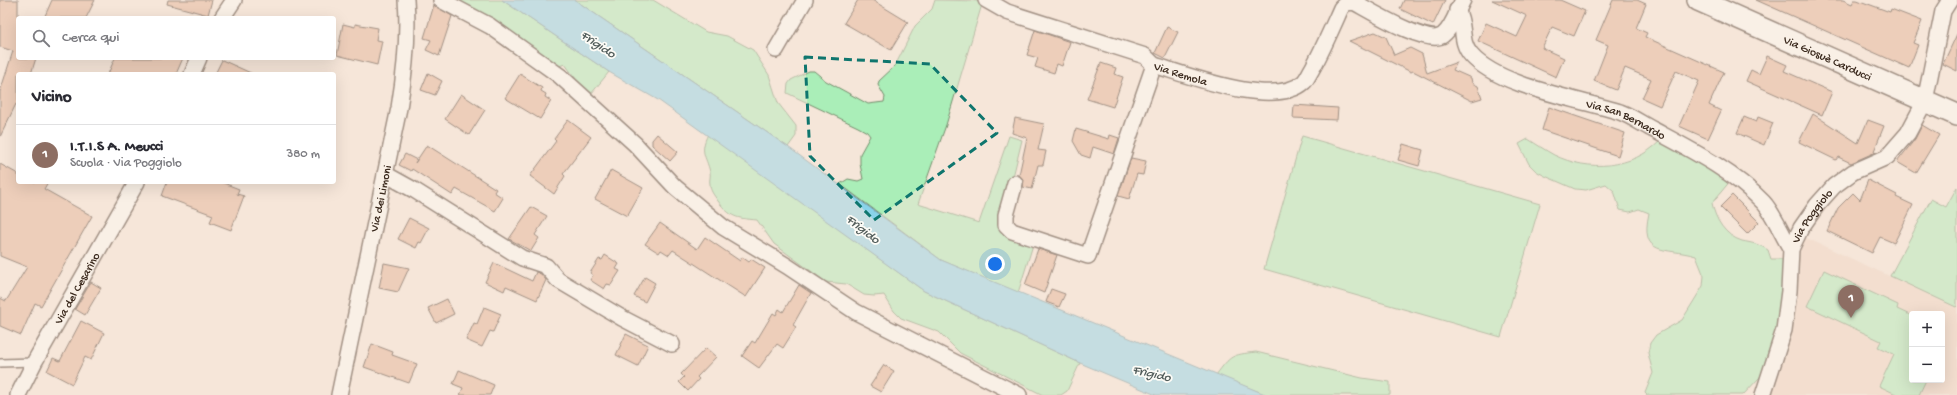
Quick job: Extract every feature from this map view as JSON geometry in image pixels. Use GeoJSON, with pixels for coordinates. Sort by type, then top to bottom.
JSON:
{"type":"FeatureCollection","features":[{"type":"Feature","properties":{"kind":"main road","name":"Via Giosuè Carducci"},"geometry":{"type":"LineString","coordinates":[[1698,0],[1957,114]]}},
{"type":"Feature","properties":{"kind":"street"},"geometry":{"type":"LineString","coordinates":[[223,16],[234,0]]}},
{"type":"Feature","properties":{"kind":"street","name":"Via dei Limoni"},"geometry":{"type":"LineString","coordinates":[[339,395],[403,82],[408,24],[406,0]]}},
{"type":"Feature","properties":{"kind":"street"},"geometry":{"type":"LineString","coordinates":[[441,0],[490,26],[560,76],[635,144],[675,187],[723,226],[856,312],[1019,395]]}},
{"type":"Feature","properties":{"kind":"street"},"geometry":{"type":"LineString","coordinates":[[776,50],[805,0]]}},
{"type":"Feature","properties":{"kind":"street"},"geometry":{"type":"LineString","coordinates":[[986,0],[1007,12],[1145,56],[1154,65]]}},
{"type":"Feature","properties":{"kind":"street","name":"Via Remola"},"geometry":{"type":"LineString","coordinates":[[1015,183],[1006,215],[1006,226],[1012,231],[1088,256],[1154,65],[1243,90],[1262,92],[1287,91],[1304,82],[1320,55],[1341,8],[1346,3],[1354,2],[1403,28],[1434,37],[1442,36],[1446,32],[1460,5]]}},
{"type":"Feature","properties":{"kind":"street","name":"Via Poggiolo"},"geometry":{"type":"LineString","coordinates":[[1764,395],[1784,330],[1789,291],[1791,250],[1800,228],[1817,205],[1844,178],[1887,157],[1908,133],[1925,101],[1944,4]]}},
{"type":"Feature","properties":{"kind":"street","name":"Via San Bernardo"},"geometry":{"type":"LineString","coordinates":[[1460,5],[1463,43],[1471,55],[1482,65],[1506,78],[1561,96],[1621,113],[1727,172],[1764,203],[1791,250]]}},
{"type":"Feature","properties":{"kind":"street"},"geometry":{"type":"LineString","coordinates":[[193,72],[198,60]]}},
{"type":"Feature","properties":{"kind":"street"},"geometry":{"type":"LineString","coordinates":[[385,174],[452,213],[522,258],[546,266],[558,280],[622,318],[672,344]]}},
{"type":"Feature","properties":{"kind":"street","name":"Via del Cesarino"},"geometry":{"type":"LineString","coordinates":[[18,395],[35,361],[136,184]]}},
{"type":"Feature","properties":{"kind":"lane"},"geometry":{"type":"LineString","coordinates":[[0,363],[35,361]]}},
{"type":"Feature","properties":{"kind":"highlighted area"},"geometry":{"type":"Polygon","coordinates":[[[805,57],[930,64],[997,133],[874,220],[810,156],[805,57]]]}},
{"type":"Feature","properties":{"kind":"shaded area"},"geometry":{"type":"Polygon","coordinates":[[[1800,235],[1957,307],[1957,395],[1768,395],[1800,235]]]}},
{"type":"Feature","properties":{"kind":"green space"},"geometry":{"type":"Polygon","coordinates":[[[462,0],[502,0],[609,72],[591,94],[583,89],[565,64],[556,67],[461,2],[462,0]]]}},
{"type":"Feature","properties":{"kind":"green space"},"geometry":{"type":"Polygon","coordinates":[[[575,0],[653,0],[706,32],[727,36],[753,50],[769,75],[778,103],[796,126],[796,136],[788,147],[575,0]]]}},
{"type":"Feature","properties":{"kind":"green space"},"geometry":{"type":"Polygon","coordinates":[[[935,0],[983,1],[946,125],[918,204],[979,223],[1009,136],[1022,140],[1001,226],[1031,243],[1032,248],[1018,293],[941,260],[840,184],[848,179],[858,181],[863,179],[860,154],[870,136],[867,132],[858,127],[787,93],[788,84],[791,80],[809,71],[814,71],[826,81],[868,104],[884,102],[885,97],[878,85],[879,81],[895,66],[915,26],[932,9],[935,0]]]}},
{"type":"Feature","properties":{"kind":"green space"},"geometry":{"type":"Polygon","coordinates":[[[708,134],[924,291],[1080,363],[1067,391],[1061,395],[1043,395],[960,353],[939,332],[901,318],[894,311],[884,295],[864,295],[846,284],[826,282],[774,244],[757,220],[739,218],[731,214],[712,193],[710,172],[704,154],[705,140],[708,134]]]}},
{"type":"Feature","properties":{"kind":"green space"},"geometry":{"type":"Polygon","coordinates":[[[1302,136],[1540,204],[1501,337],[1264,269],[1302,136]]]}},
{"type":"Feature","properties":{"kind":"green space"},"geometry":{"type":"Polygon","coordinates":[[[1528,139],[1554,155],[1567,160],[1581,164],[1596,165],[1610,165],[1637,157],[1660,141],[1731,180],[1712,203],[1718,221],[1726,231],[1736,239],[1758,245],[1768,250],[1771,259],[1784,259],[1781,320],[1777,339],[1760,377],[1743,395],[1647,395],[1645,393],[1653,373],[1648,353],[1650,343],[1656,335],[1682,320],[1703,286],[1704,276],[1696,256],[1665,250],[1652,244],[1648,237],[1647,227],[1649,213],[1639,209],[1630,212],[1620,210],[1614,191],[1606,184],[1586,190],[1575,189],[1536,171],[1529,164],[1519,144],[1528,139]]]}},
{"type":"Feature","properties":{"kind":"green space"},"geometry":{"type":"Polygon","coordinates":[[[1957,187],[1956,307],[1890,276],[1931,199],[1946,207],[1957,187]]]}},
{"type":"Feature","properties":{"kind":"green space"},"geometry":{"type":"Polygon","coordinates":[[[1824,270],[1898,305],[1897,309],[1909,315],[1909,383],[1925,383],[1919,395],[1898,395],[1879,386],[1894,354],[1878,347],[1881,341],[1807,306],[1824,270]]]}},
{"type":"Feature","properties":{"kind":"green space"},"geometry":{"type":"Polygon","coordinates":[[[1256,352],[1362,378],[1390,382],[1390,395],[1267,395],[1216,375],[1225,363],[1232,357],[1256,352]]]}},
{"type":"Feature","properties":{"kind":"water","name":"Frigido"},"geometry":{"type":"Polygon","coordinates":[[[502,0],[575,0],[788,147],[941,260],[1267,395],[1156,395],[1080,363],[924,291],[658,100],[609,72],[502,0]]]}},
{"type":"Feature","properties":{"kind":"building"},"geometry":{"type":"Polygon","coordinates":[[[0,0],[18,0],[18,16],[16,16],[16,60],[35,60],[32,72],[16,72],[16,104],[0,137],[0,92],[13,51],[0,47],[0,0]]]}},
{"type":"Feature","properties":{"kind":"building"},"geometry":{"type":"Polygon","coordinates":[[[52,0],[95,0],[87,16],[45,16],[52,0]]]}},
{"type":"Feature","properties":{"kind":"building"},"geometry":{"type":"Polygon","coordinates":[[[168,0],[212,0],[208,15],[167,4],[168,0]]]}},
{"type":"Feature","properties":{"kind":"building"},"geometry":{"type":"Polygon","coordinates":[[[858,0],[872,0],[908,22],[891,50],[844,23],[858,0]]]}},
{"type":"Feature","properties":{"kind":"building"},"geometry":{"type":"Polygon","coordinates":[[[1404,0],[1445,0],[1433,25],[1400,9],[1404,0]]]}},
{"type":"Feature","properties":{"kind":"building"},"geometry":{"type":"Polygon","coordinates":[[[1492,0],[1560,0],[1585,11],[1574,36],[1552,27],[1542,48],[1564,58],[1556,77],[1478,41],[1486,23],[1517,37],[1527,16],[1492,0]]]}},
{"type":"Feature","properties":{"kind":"building"},"geometry":{"type":"Polygon","coordinates":[[[1613,0],[1637,0],[1646,4],[1636,28],[1647,33],[1645,37],[1724,72],[1709,105],[1721,111],[1708,139],[1679,126],[1699,81],[1676,71],[1660,106],[1642,98],[1651,79],[1625,68],[1616,90],[1594,81],[1608,45],[1596,40],[1613,0]]]}},
{"type":"Feature","properties":{"kind":"building"},"geometry":{"type":"Polygon","coordinates":[[[1756,0],[1843,0],[1852,4],[1854,0],[1857,0],[1890,12],[1891,9],[1922,21],[1913,43],[1918,45],[1909,68],[1756,0]]]}},
{"type":"Feature","properties":{"kind":"building"},"geometry":{"type":"Polygon","coordinates":[[[434,5],[452,16],[439,56],[426,50],[431,40],[424,38],[434,5]]]}},
{"type":"Feature","properties":{"kind":"building"},"geometry":{"type":"Polygon","coordinates":[[[343,24],[355,27],[355,24],[378,28],[376,40],[382,41],[377,65],[337,55],[343,24]]]}},
{"type":"Feature","properties":{"kind":"building"},"geometry":{"type":"Polygon","coordinates":[[[1167,27],[1178,32],[1165,58],[1155,53],[1167,27]]]}},
{"type":"Feature","properties":{"kind":"building"},"geometry":{"type":"Polygon","coordinates":[[[1035,30],[1070,42],[1062,66],[1057,64],[1054,73],[1035,67],[1038,58],[1027,55],[1035,30]]]}},
{"type":"Feature","properties":{"kind":"building"},"geometry":{"type":"Polygon","coordinates":[[[1375,32],[1386,37],[1394,55],[1410,48],[1422,54],[1427,73],[1457,62],[1453,70],[1471,78],[1472,83],[1478,86],[1482,98],[1472,101],[1349,41],[1375,32]]]}},
{"type":"Feature","properties":{"kind":"building"},"geometry":{"type":"Polygon","coordinates":[[[1957,34],[1957,71],[1943,64],[1957,34]]]}},
{"type":"Feature","properties":{"kind":"building"},"geometry":{"type":"Polygon","coordinates":[[[1767,56],[1787,65],[1784,71],[1832,92],[1822,115],[1746,81],[1751,70],[1759,74],[1767,56]]]}},
{"type":"Feature","properties":{"kind":"building"},"geometry":{"type":"Polygon","coordinates":[[[114,60],[182,60],[177,72],[109,72],[114,60]]]}},
{"type":"Feature","properties":{"kind":"building"},"geometry":{"type":"Polygon","coordinates":[[[222,60],[249,72],[216,72],[222,60]]]}},
{"type":"Feature","properties":{"kind":"building"},"geometry":{"type":"Polygon","coordinates":[[[1101,63],[1116,68],[1114,74],[1123,77],[1113,107],[1087,99],[1101,63]]]}},
{"type":"Feature","properties":{"kind":"building"},"geometry":{"type":"Polygon","coordinates":[[[428,73],[442,81],[435,95],[421,90],[428,73]]]}},
{"type":"Feature","properties":{"kind":"building"},"geometry":{"type":"Polygon","coordinates":[[[520,74],[542,88],[541,91],[546,94],[545,97],[551,101],[540,119],[505,98],[520,74]]]}},
{"type":"Feature","properties":{"kind":"building"},"geometry":{"type":"Polygon","coordinates":[[[461,94],[485,110],[469,135],[445,119],[461,94]]]}},
{"type":"Feature","properties":{"kind":"building"},"geometry":{"type":"Polygon","coordinates":[[[1294,105],[1338,108],[1337,120],[1293,118],[1294,105]]]}},
{"type":"Feature","properties":{"kind":"building"},"geometry":{"type":"Polygon","coordinates":[[[1549,107],[1625,133],[1618,156],[1542,130],[1549,107]]]}},
{"type":"Feature","properties":{"kind":"building"},"geometry":{"type":"Polygon","coordinates":[[[1813,114],[1858,143],[1868,120],[1884,126],[1874,151],[1876,152],[1851,163],[1838,157],[1836,160],[1799,142],[1813,114]]]}},
{"type":"Feature","properties":{"kind":"building"},"geometry":{"type":"Polygon","coordinates":[[[1744,117],[1756,122],[1758,117],[1773,123],[1764,145],[1737,133],[1744,117]]]}},
{"type":"Feature","properties":{"kind":"building"},"geometry":{"type":"Polygon","coordinates":[[[1015,118],[1044,124],[1038,150],[1046,151],[1043,165],[1038,165],[1032,189],[1023,187],[1024,180],[1019,175],[1027,138],[1012,133],[1015,118]]]}},
{"type":"Feature","properties":{"kind":"building"},"geometry":{"type":"Polygon","coordinates":[[[568,120],[591,137],[563,174],[565,176],[554,194],[530,176],[556,141],[554,139],[568,120]]]}},
{"type":"Feature","properties":{"kind":"building"},"geometry":{"type":"Polygon","coordinates":[[[1922,125],[1939,135],[1916,173],[1897,162],[1915,139],[1922,125]]]}},
{"type":"Feature","properties":{"kind":"building"},"geometry":{"type":"Polygon","coordinates":[[[1076,129],[1109,139],[1110,135],[1119,138],[1114,154],[1093,147],[1090,158],[1081,155],[1073,141],[1076,129]]]}},
{"type":"Feature","properties":{"kind":"building"},"geometry":{"type":"Polygon","coordinates":[[[657,134],[678,152],[670,161],[652,145],[652,140],[657,134]]]}},
{"type":"Feature","properties":{"kind":"building"},"geometry":{"type":"Polygon","coordinates":[[[1403,144],[1423,150],[1419,166],[1398,160],[1403,144]]]}},
{"type":"Feature","properties":{"kind":"building"},"geometry":{"type":"Polygon","coordinates":[[[427,145],[496,189],[494,192],[503,198],[495,211],[456,189],[452,195],[412,169],[411,171],[399,165],[405,154],[417,160],[427,145]]]}},
{"type":"Feature","properties":{"kind":"building"},"geometry":{"type":"Polygon","coordinates":[[[1131,158],[1146,161],[1143,175],[1137,174],[1129,199],[1118,196],[1131,158]]]}},
{"type":"Feature","properties":{"kind":"building"},"geometry":{"type":"Polygon","coordinates":[[[0,164],[16,173],[16,184],[47,184],[44,189],[92,216],[41,306],[35,303],[21,335],[0,326],[0,298],[6,301],[27,267],[0,256],[0,164]]]}},
{"type":"Feature","properties":{"kind":"building"},"geometry":{"type":"Polygon","coordinates":[[[611,170],[643,188],[627,216],[595,199],[611,170]]]}},
{"type":"Feature","properties":{"kind":"building"},"geometry":{"type":"Polygon","coordinates":[[[1868,180],[1897,195],[1896,197],[1913,205],[1894,243],[1880,237],[1872,253],[1827,231],[1838,208],[1853,193],[1860,200],[1868,180]]]}},
{"type":"Feature","properties":{"kind":"building"},"geometry":{"type":"Polygon","coordinates":[[[166,184],[226,184],[239,189],[237,194],[244,196],[231,230],[210,222],[213,215],[162,196],[166,184]]]}},
{"type":"Feature","properties":{"kind":"building"},"geometry":{"type":"Polygon","coordinates":[[[1732,195],[1759,222],[1747,234],[1720,207],[1732,195]]]}},
{"type":"Feature","properties":{"kind":"building"},"geometry":{"type":"Polygon","coordinates":[[[531,207],[547,216],[535,235],[539,238],[531,251],[509,239],[531,207]]]}},
{"type":"Feature","properties":{"kind":"building"},"geometry":{"type":"Polygon","coordinates":[[[409,218],[429,228],[421,243],[419,242],[416,248],[398,239],[409,218]]]}},
{"type":"Feature","properties":{"kind":"building"},"geometry":{"type":"Polygon","coordinates":[[[660,223],[697,249],[705,237],[740,261],[742,257],[749,262],[751,259],[765,268],[746,297],[673,250],[669,255],[661,250],[659,253],[645,244],[660,223]]]}},
{"type":"Feature","properties":{"kind":"building"},"geometry":{"type":"Polygon","coordinates":[[[1038,249],[1057,255],[1044,293],[1025,285],[1038,249]]]}},
{"type":"Feature","properties":{"kind":"building"},"geometry":{"type":"Polygon","coordinates":[[[605,255],[619,264],[616,269],[620,271],[611,285],[607,284],[604,289],[590,280],[593,275],[590,273],[599,259],[602,260],[605,255]]]}},
{"type":"Feature","properties":{"kind":"building"},"geometry":{"type":"Polygon","coordinates":[[[384,263],[409,268],[398,292],[379,288],[384,263]]]}},
{"type":"Feature","properties":{"kind":"building"},"geometry":{"type":"Polygon","coordinates":[[[494,263],[532,281],[536,272],[541,274],[546,280],[537,300],[506,286],[504,291],[485,282],[494,263]]]}},
{"type":"Feature","properties":{"kind":"building"},"geometry":{"type":"Polygon","coordinates":[[[645,277],[655,283],[645,302],[634,296],[645,277]]]}},
{"type":"Feature","properties":{"kind":"building"},"geometry":{"type":"Polygon","coordinates":[[[91,282],[101,288],[85,315],[75,309],[91,282]]]}},
{"type":"Feature","properties":{"kind":"building"},"geometry":{"type":"Polygon","coordinates":[[[799,285],[811,293],[793,325],[796,327],[783,348],[777,344],[759,368],[742,356],[752,341],[755,343],[773,313],[776,315],[779,309],[783,312],[799,285]]]}},
{"type":"Feature","properties":{"kind":"building"},"geometry":{"type":"Polygon","coordinates":[[[1051,289],[1065,294],[1059,307],[1046,302],[1051,289]]]}},
{"type":"Feature","properties":{"kind":"building"},"geometry":{"type":"Polygon","coordinates":[[[447,299],[454,314],[436,323],[428,308],[447,299]]]}},
{"type":"Feature","properties":{"kind":"building"},"geometry":{"type":"Polygon","coordinates":[[[484,307],[501,314],[493,332],[490,331],[482,347],[466,340],[474,323],[477,324],[484,307]]]}},
{"type":"Feature","properties":{"kind":"building"},"geometry":{"type":"Polygon","coordinates":[[[81,321],[104,333],[91,360],[85,357],[72,384],[47,371],[53,358],[60,361],[81,321]]]}},
{"type":"Feature","properties":{"kind":"building"},"geometry":{"type":"Polygon","coordinates":[[[626,334],[648,345],[638,366],[616,355],[626,334]]]}},
{"type":"Feature","properties":{"kind":"building"},"geometry":{"type":"Polygon","coordinates":[[[372,344],[393,352],[392,355],[417,364],[409,383],[364,367],[372,344]]]}},
{"type":"Feature","properties":{"kind":"building"},"geometry":{"type":"Polygon","coordinates":[[[706,348],[716,357],[697,377],[699,379],[688,391],[679,382],[684,377],[681,374],[706,348]]]}},
{"type":"Feature","properties":{"kind":"building"},"geometry":{"type":"Polygon","coordinates":[[[884,365],[894,371],[881,392],[870,386],[884,365]]]}},
{"type":"Feature","properties":{"kind":"building"},"geometry":{"type":"Polygon","coordinates":[[[459,370],[494,385],[490,395],[460,395],[463,388],[453,384],[459,370]]]}},
{"type":"Feature","properties":{"kind":"place","name":"I.T.I.S A. Meucci"},"geometry":{"type":"Point","coordinates":[1851,318]}}]}
